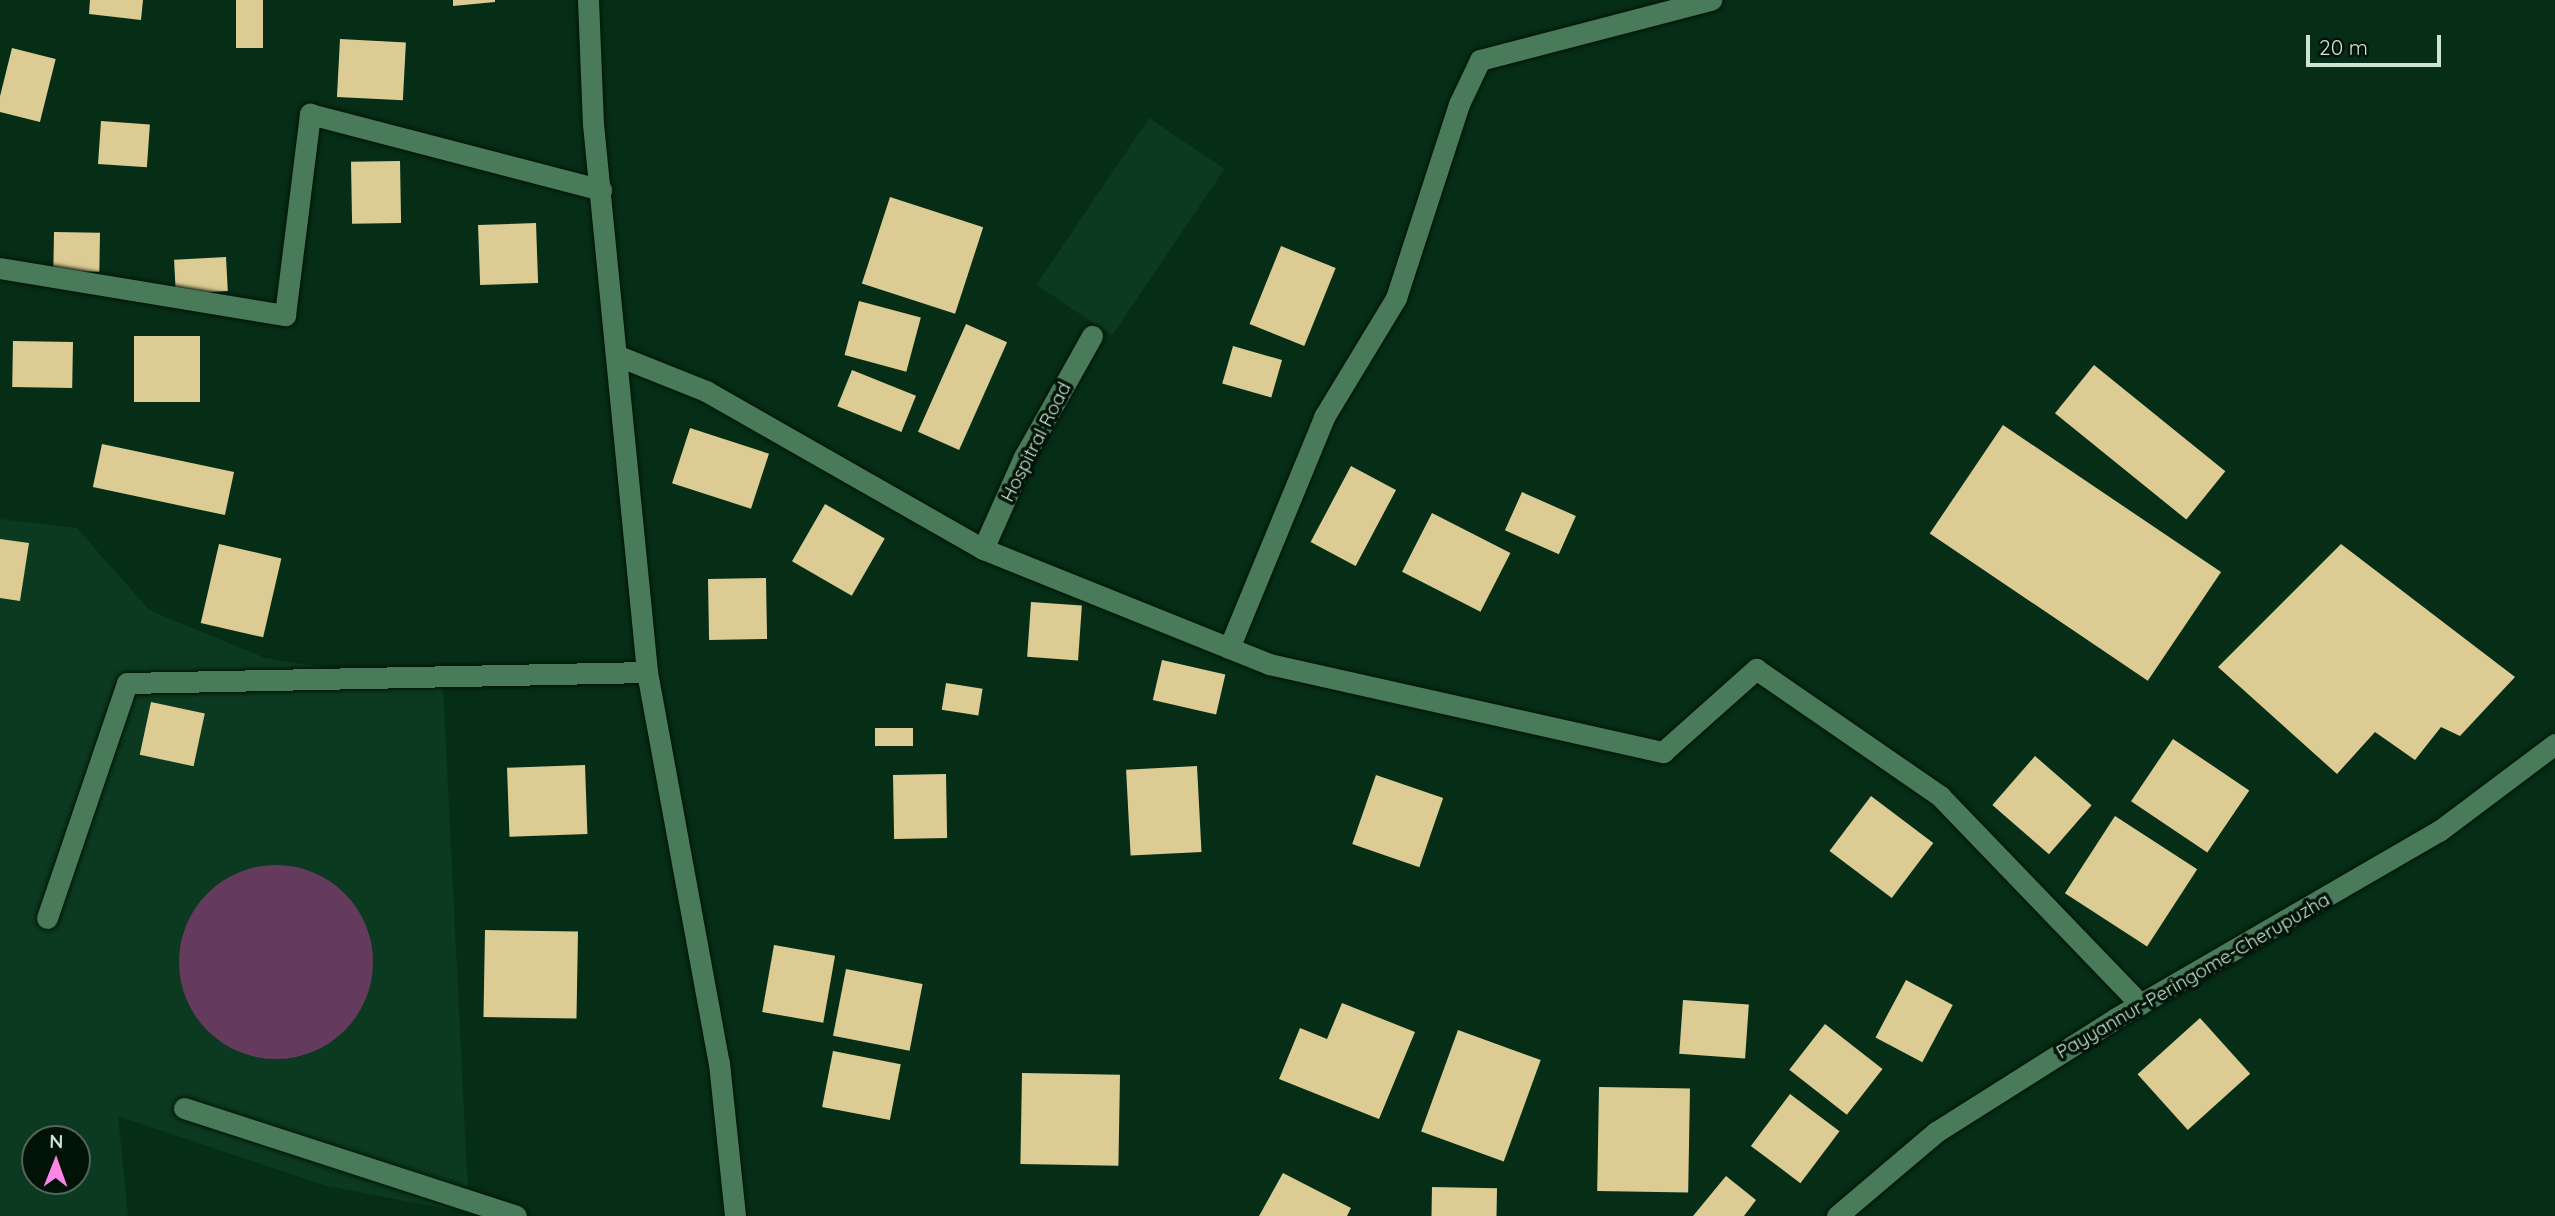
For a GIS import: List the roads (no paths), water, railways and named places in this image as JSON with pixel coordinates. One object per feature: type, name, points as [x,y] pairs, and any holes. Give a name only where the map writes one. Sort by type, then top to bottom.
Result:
[{"type":"street","points":[[588,0],[601,190],[647,672],[719,1063],[735,1216]]},
{"type":"street","points":[[1229,648],[1324,417],[1396,298],[1458,104],[1480,60],[1711,0]]},
{"type":"street","points":[[0,268],[285,315],[310,114],[601,190]]},
{"type":"street","name":"Hospitral Road","points":[[983,550],[1024,457],[1092,336]]},
{"type":"street","points":[[618,356],[706,391],[983,550],[1229,648],[1296,670],[1663,752],[1756,668],[1940,796],[2140,1004]]},
{"type":"street","points":[[47,918],[127,682],[647,672]]},
{"type":"street","name":"Payyannur-Peringome-Cherupuzha","points":[[1837,1216],[1936,1132],[2140,1004],[2439,831],[2555,744]]},
{"type":"street","points":[[184,1108],[516,1216]]}]
